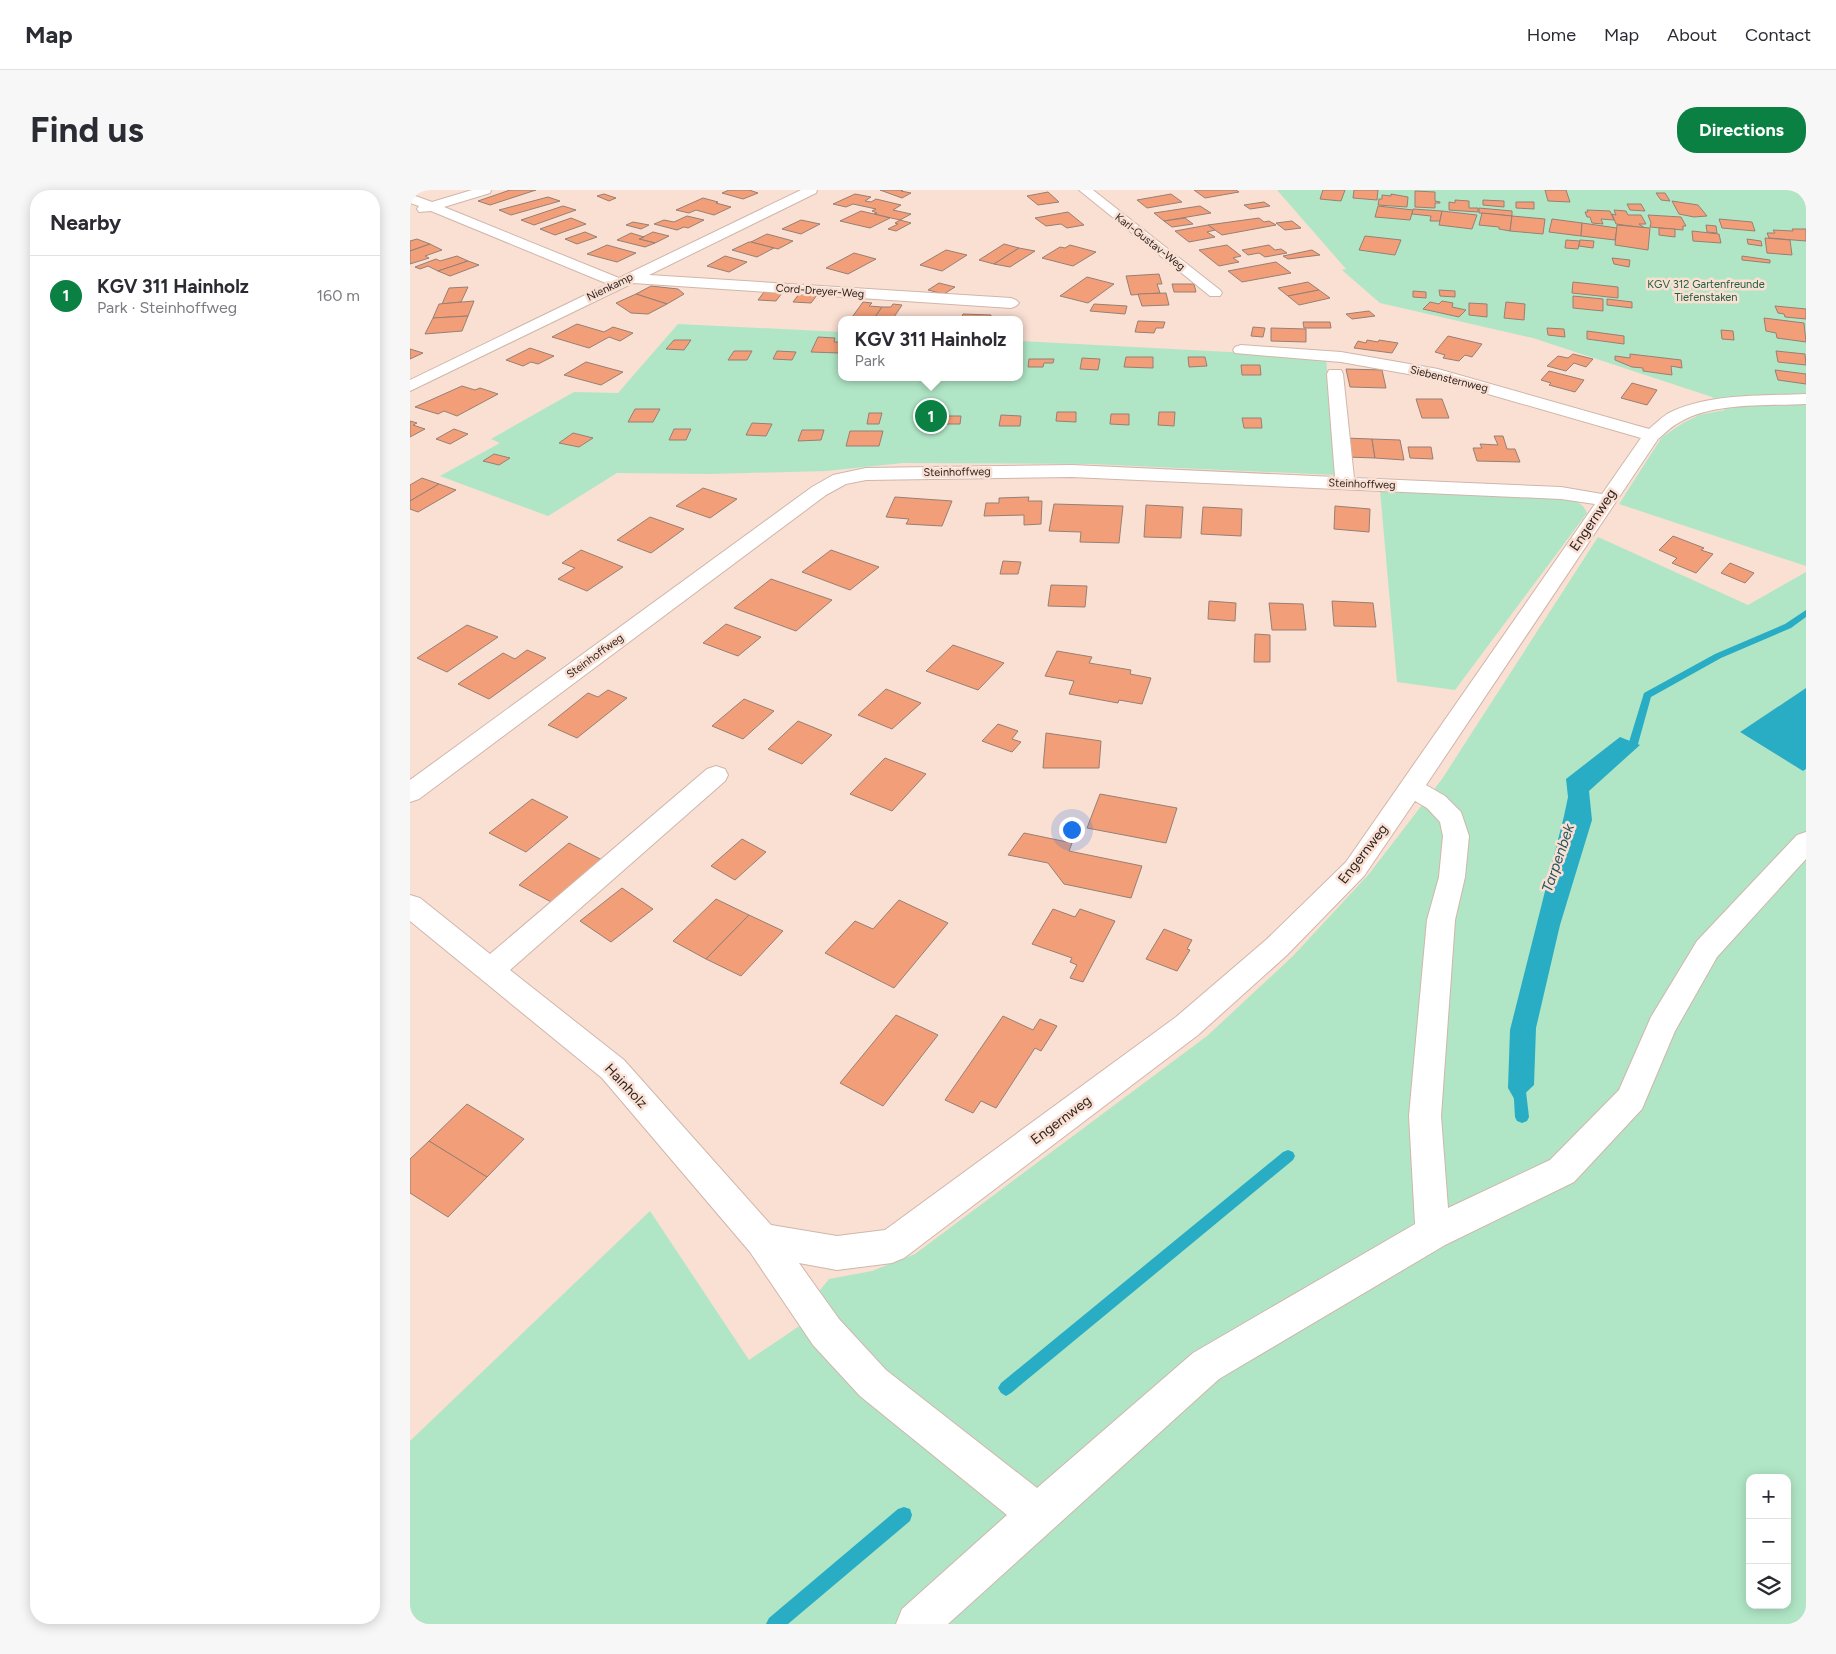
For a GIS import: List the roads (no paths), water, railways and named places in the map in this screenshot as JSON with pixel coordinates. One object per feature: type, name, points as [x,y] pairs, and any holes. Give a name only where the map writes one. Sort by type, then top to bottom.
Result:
[{"type":"street","points":[[410,214],[485,190]]},
{"type":"street","name":"Nienkamp","points":[[410,386],[812,190]]},
{"type":"street","name":"Karl-Gustav-Weg","points":[[1085,190],[1215,293]]},
{"type":"street","name":"Cord-Dreyer-Weg","points":[[410,198],[624,280],[1011,303]]},
{"type":"street","name":"Siebensternweg","points":[[1240,350],[1341,357],[1438,374],[1652,435]]},
{"type":"street","points":[[1335,374],[1345,483]]},
{"type":"street","name":"Engernweg","points":[[762,1240],[837,1253],[892,1246],[1187,1026],[1278,947],[1356,869],[1652,435],[1673,419],[1690,411],[1745,403],[1806,399]]},
{"type":"street","name":"Steinhoffweg","points":[[410,793],[818,492],[840,479],[866,474],[1072,471],[1561,493],[1606,501]]},
{"type":"street","points":[[490,970],[716,775]]},
{"type":"street","points":[[1412,788],[1436,802],[1452,819],[1456,836],[1452,877],[1441,920],[1425,1116],[1433,1234]]},
{"type":"street","points":[[917,1624],[1206,1366],[1433,1234],[1562,1171],[1631,1099],[1662,1026],[1707,949],[1806,842]]},
{"type":"street","name":"Hainholz","points":[[410,906],[613,1069],[762,1240],[826,1332],[872,1383],[1038,1514]]},
{"type":"water","points":[[1806,688],[1806,769],[1803,771],[1740,732]]},
{"type":"water","points":[[1620,737],[1640,745],[1589,791],[1592,820],[1560,925],[1536,1028],[1534,1085],[1516,1102],[1508,1088],[1510,1030],[1564,816],[1568,797],[1566,779]]},
{"type":"waterway","name":"Tarpenbek","points":[[1621,750],[1633,744],[1647,695],[1718,656],[1788,626],[1806,613]]},
{"type":"waterway","name":"Tarpenbek","points":[[1519,1083],[1522,1117]]},
{"type":"waterway","points":[[1006,1388],[1288,1156]]},
{"type":"waterway","points":[[775,1624],[904,1515]]},
{"type":"place","name":"KGV 311 Hainholz","points":[[931,416]]},
{"type":"park label","name":"KGV 312 Gartenfreunde Tiefenstaken","points":[[1706,290]]}]
